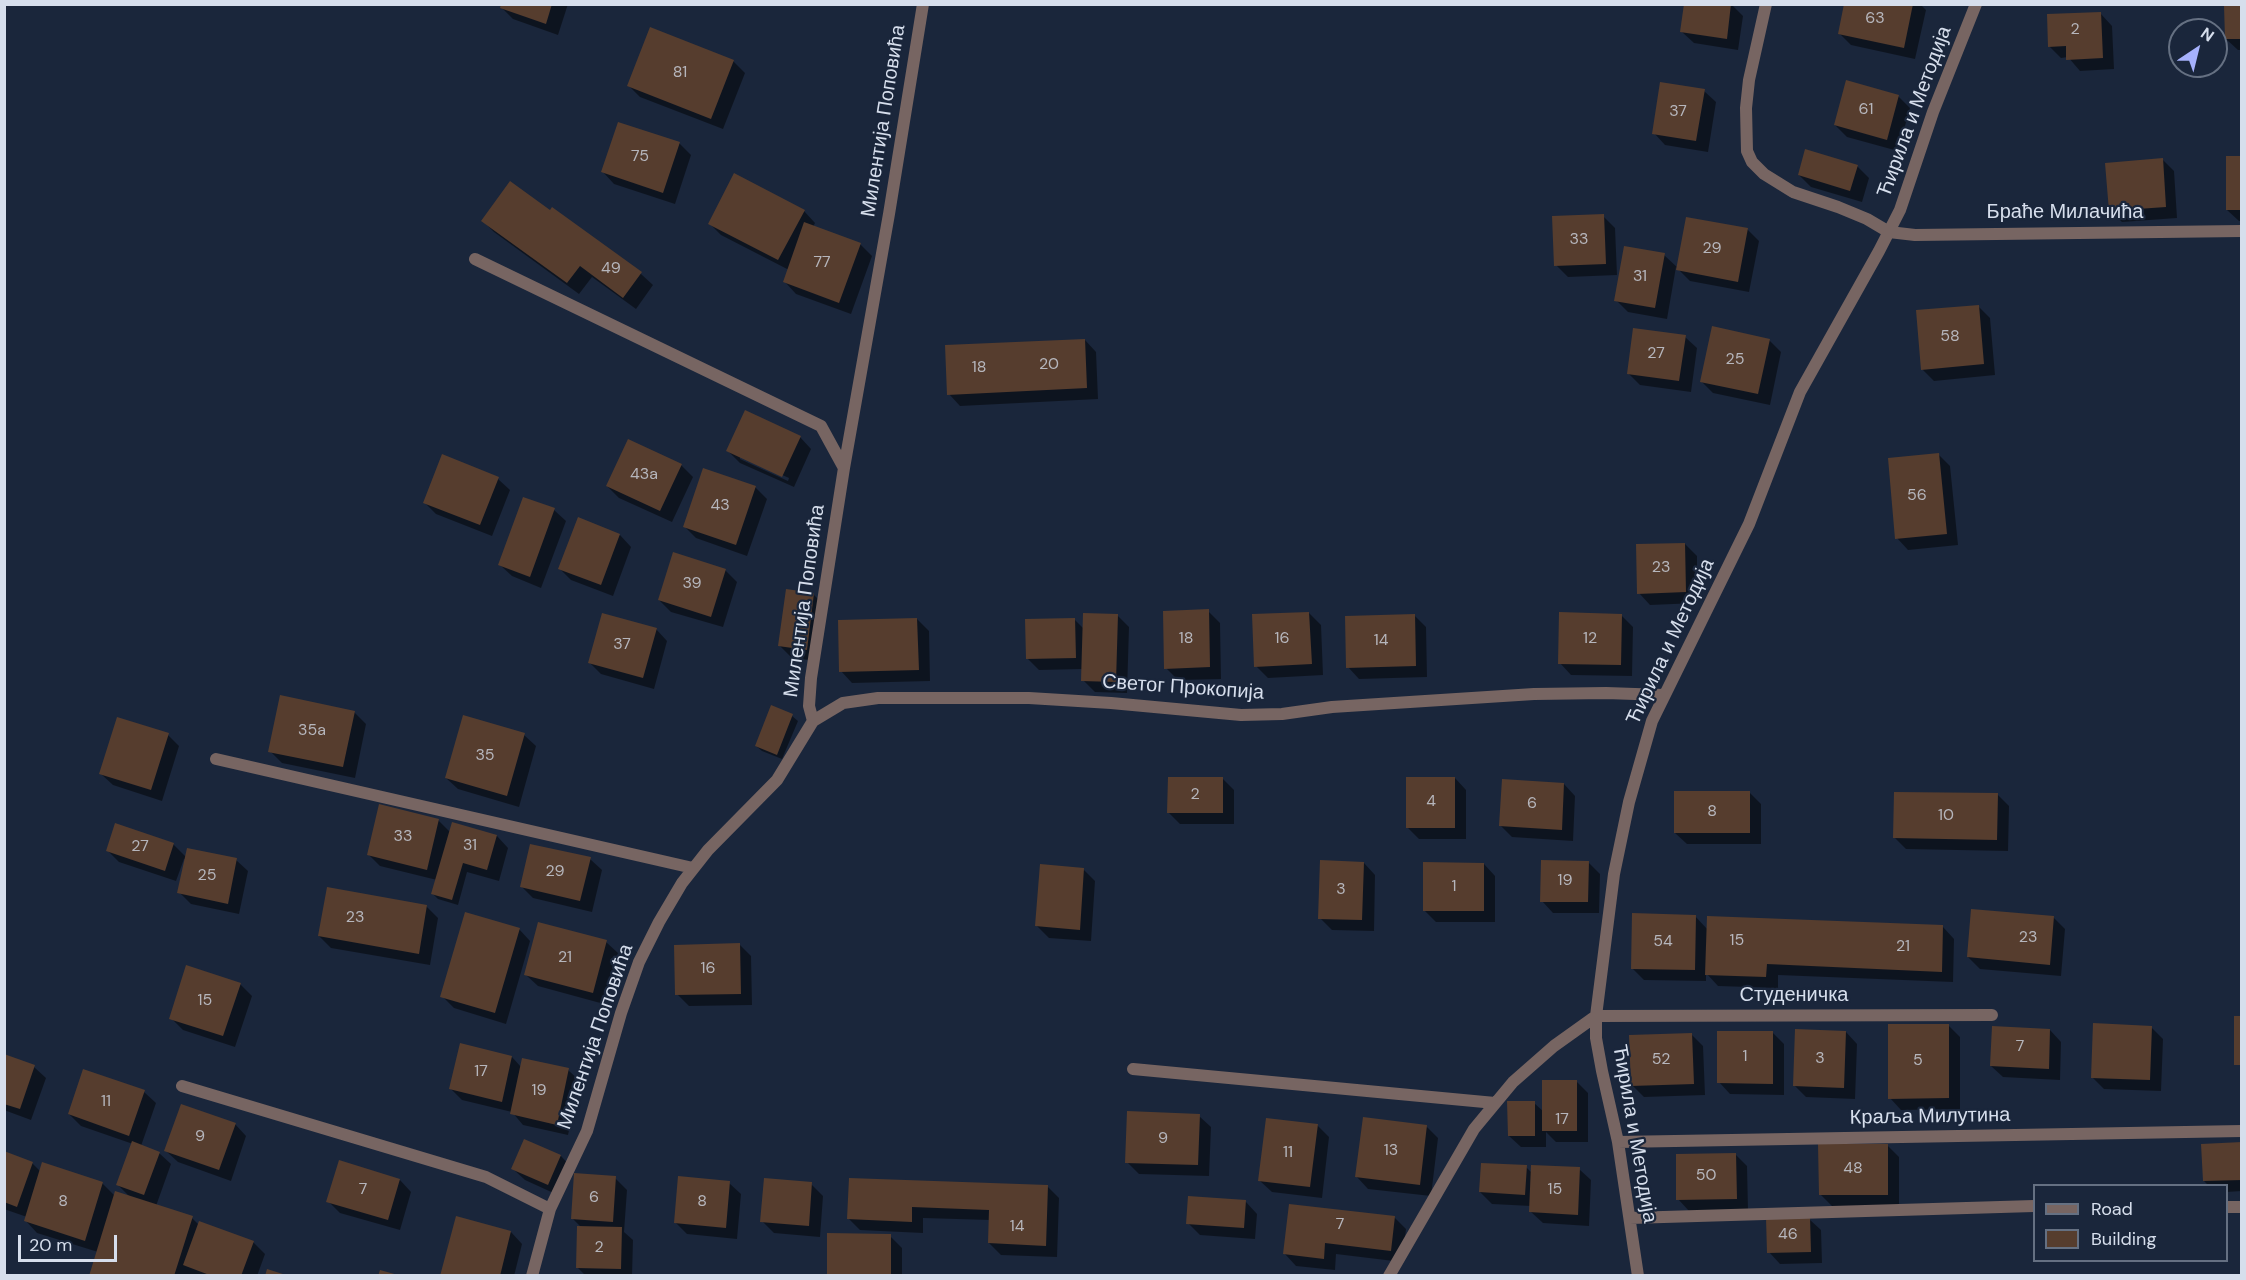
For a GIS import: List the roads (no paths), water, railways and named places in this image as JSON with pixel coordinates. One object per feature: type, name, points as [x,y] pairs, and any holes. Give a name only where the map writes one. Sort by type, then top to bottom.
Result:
[{"type":"street","name":"Милентија Поповића","points":[[532,1275],[549,1209],[587,1131],[621,1013],[639,962],[672,897],[693,868],[777,780],[813,721],[810,714],[809,693],[844,468],[923,4]]},
{"type":"street","name":"Ћирила и Методија","points":[[1766,4],[1749,80],[1746,108],[1747,151],[1752,162],[1782,187],[1867,219],[1889,232]]},
{"type":"street","name":"Ћирила и Методија","points":[[1638,1275],[1618,1142],[1596,1038],[1596,1016],[1616,864],[1629,802],[1645,742],[1664,694],[1749,524],[1800,392],[1900,210],[1933,112],[1976,4]]},
{"type":"street","name":"Браће Милачића","points":[[1889,232],[1915,235],[2241,231]]},
{"type":"street","points":[[475,259],[820,426],[844,468]]},
{"type":"street","name":"Светог Прокопија","points":[[813,721],[843,703],[878,698],[1029,698],[1241,715],[1282,714],[1332,707],[1534,694],[1664,694]]},
{"type":"street","points":[[216,759],[693,868]]},
{"type":"street","name":"Студеничка","points":[[1596,1016],[1992,1015]]},
{"type":"street","points":[[1389,1275],[1474,1129],[1513,1082],[1539,1058],[1596,1016]]},
{"type":"street","points":[[1133,1069],[1496,1103]]},
{"type":"street","points":[[182,1086],[486,1177],[549,1209]]},
{"type":"street","name":"Краља Милутина","points":[[1618,1142],[2241,1131]]},
{"type":"street","points":[[1630,1218],[2033,1206]]}]
